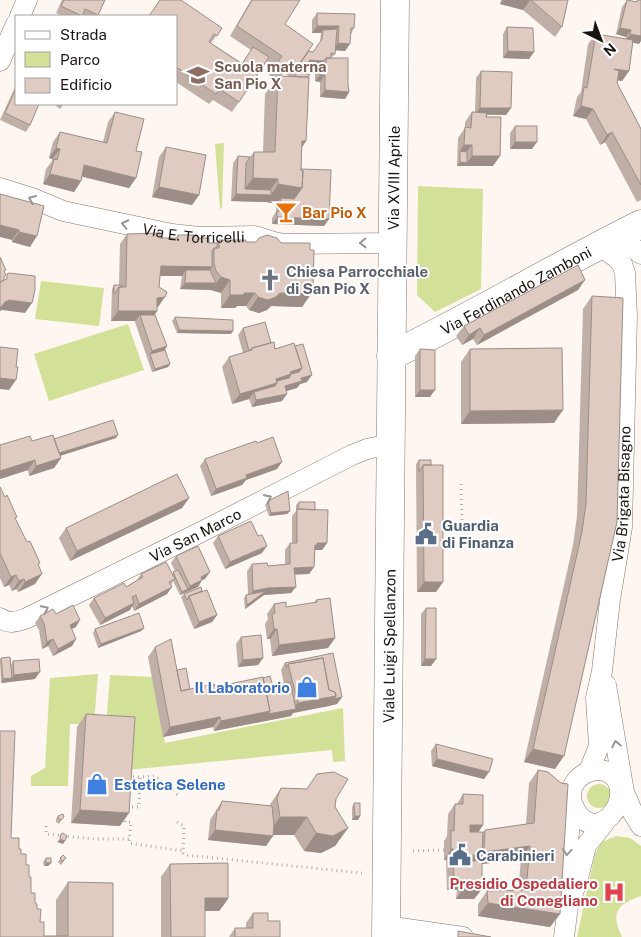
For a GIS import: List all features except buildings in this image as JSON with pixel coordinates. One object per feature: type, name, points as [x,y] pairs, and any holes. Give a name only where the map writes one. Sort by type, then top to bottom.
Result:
[{"type":"street","points":[[20,15],[27,0]]},
{"type":"street","name":"Via XVIII Aprile","points":[[391,356],[395,0]]},
{"type":"street","points":[[0,61],[15,26]]},
{"type":"street","name":"Via E. Torricelli","points":[[0,188],[32,198],[63,211],[172,234],[199,237],[255,236],[284,244],[392,243]]},
{"type":"street","points":[[619,235],[641,254]]},
{"type":"street","name":"Via Brigata Bisagno","points":[[589,771],[599,746],[596,698],[602,671],[610,600],[622,527],[627,316],[625,273],[622,264],[610,252],[619,235]]},
{"type":"street","name":"Via Ferdinando Zamboni","points":[[391,356],[619,235]]},
{"type":"street","name":"Via Brigata Bisagno","points":[[627,316],[641,284]]},
{"type":"street","name":"Viale Luigi Spellanzon","points":[[386,931],[391,356]]},
{"type":"street","name":"Via San Marco","points":[[0,618],[6,622],[25,619],[352,455],[367,449],[390,444]]},
{"type":"street","name":"Via Brigata Bisagno","points":[[602,671],[609,696],[624,792]]},
{"type":"street","points":[[568,906],[565,881],[572,788],[582,775],[589,771],[604,771],[611,774],[622,784],[633,813],[641,826]]},
{"type":"street","points":[[564,937],[568,906],[577,882],[586,846],[622,809],[624,792]]},
{"type":"street","points":[[572,804],[580,818],[596,824],[608,822],[641,826]]},
{"type":"street","points":[[386,931],[463,937]]},
{"type":"path","points":[[461,484],[462,522]]},
{"type":"path","points":[[122,776],[155,776],[180,796]]},
{"type":"path","points":[[140,777],[140,807],[123,807],[125,822],[131,822],[129,843],[183,851]]},
{"type":"path","points":[[177,822],[184,826],[183,851],[185,856],[362,872]]},
{"type":"path","points":[[46,826],[46,834],[94,839],[130,839]]},
{"type":"path","points":[[413,851],[444,850]]},
{"type":"green space","points":[[224,143],[222,208],[220,209],[215,144]]},
{"type":"green space","points":[[418,186],[483,189],[481,289],[435,312],[417,295]]},
{"type":"green space","points":[[41,281],[104,288],[99,326],[35,319]]},
{"type":"green space","points":[[128,324],[144,370],[49,401],[34,354]]},
{"type":"green space","points":[[98,674],[94,724],[70,724],[68,786],[31,786],[31,776],[45,768],[50,678]]},
{"type":"green space","points":[[110,675],[152,677],[165,743],[343,708],[345,761],[333,762],[332,750],[127,770],[106,725]]},
{"type":"green space","points":[[599,784],[607,788],[611,796],[607,804],[599,808],[591,804],[587,796],[591,788]]},
{"type":"green space","name":"Presidio Ospedaliero di Conegliano","points":[[616,836],[630,838],[641,846],[641,896],[626,902],[618,911],[616,916],[618,929],[622,937],[577,937],[595,854],[602,842]]},
{"type":"place","name":"Scuola materna San Pio X","points":[[198,75]]},
{"type":"place","name":"Bar Pio X","points":[[286,212]]},
{"type":"place","name":"Chiesa Parrocchiale di San Pio X","points":[[270,280]]},
{"type":"place","name":"Guardia di Finanza","points":[[426,534]]},
{"type":"place","name":"Il Laboratorio","points":[[307,687]]},
{"type":"place","name":"Estetica Selene","points":[[97,784]]},
{"type":"place","name":"Carabinieri","points":[[460,855]]},
{"type":"place","name":"Presidio Ospedaliero di Conegliano","points":[[614,892]]}]
